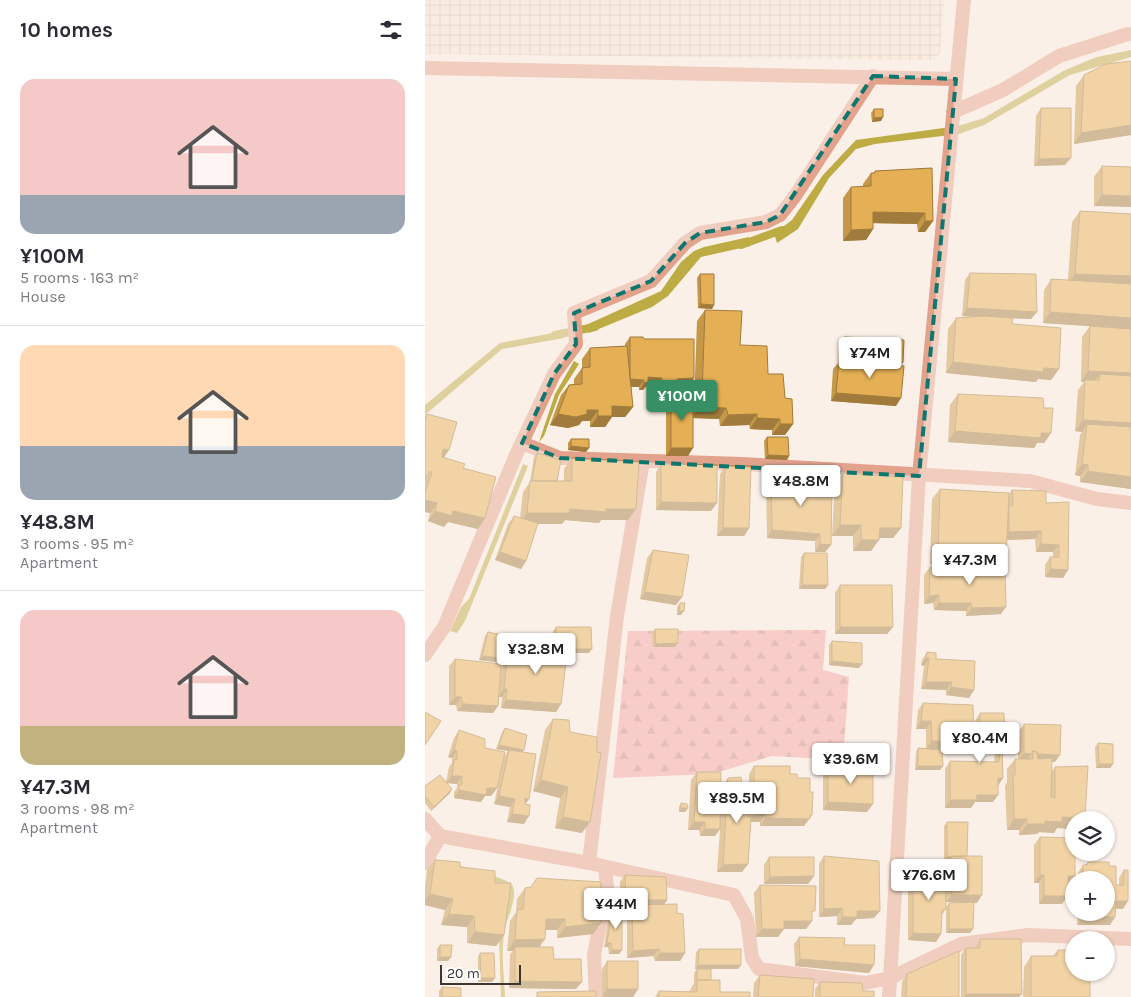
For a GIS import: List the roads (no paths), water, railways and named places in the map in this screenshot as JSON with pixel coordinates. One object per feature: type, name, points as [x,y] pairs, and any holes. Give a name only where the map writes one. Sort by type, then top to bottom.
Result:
[{"type":"street","points":[[889,997],[919,476],[964,0]]},
{"type":"street","points":[[953,112],[1003,90],[1059,56],[1128,34]]},
{"type":"street","points":[[425,68],[956,79]]},
{"type":"street","points":[[425,655],[444,627],[522,443],[555,374],[576,344],[574,313],[651,281],[685,243],[700,233],[766,222],[780,215],[795,196],[873,76]]},
{"type":"street","points":[[522,443],[561,458],[742,464],[919,476],[1030,481],[1097,499],[1131,503]]},
{"type":"street","points":[[589,863],[617,616],[643,461]]},
{"type":"street","points":[[425,820],[440,836],[589,863],[734,895],[747,919],[752,958],[759,969],[865,983],[890,978],[961,944],[1028,934],[1131,938]]},
{"type":"street","points":[[425,863],[440,836]]},
{"type":"street","points":[[596,997],[594,955],[607,887],[605,867]]},
{"type":"waterway","points":[[741,245],[782,230]]},
{"type":"waterway","points":[[555,335],[595,327]]}]
